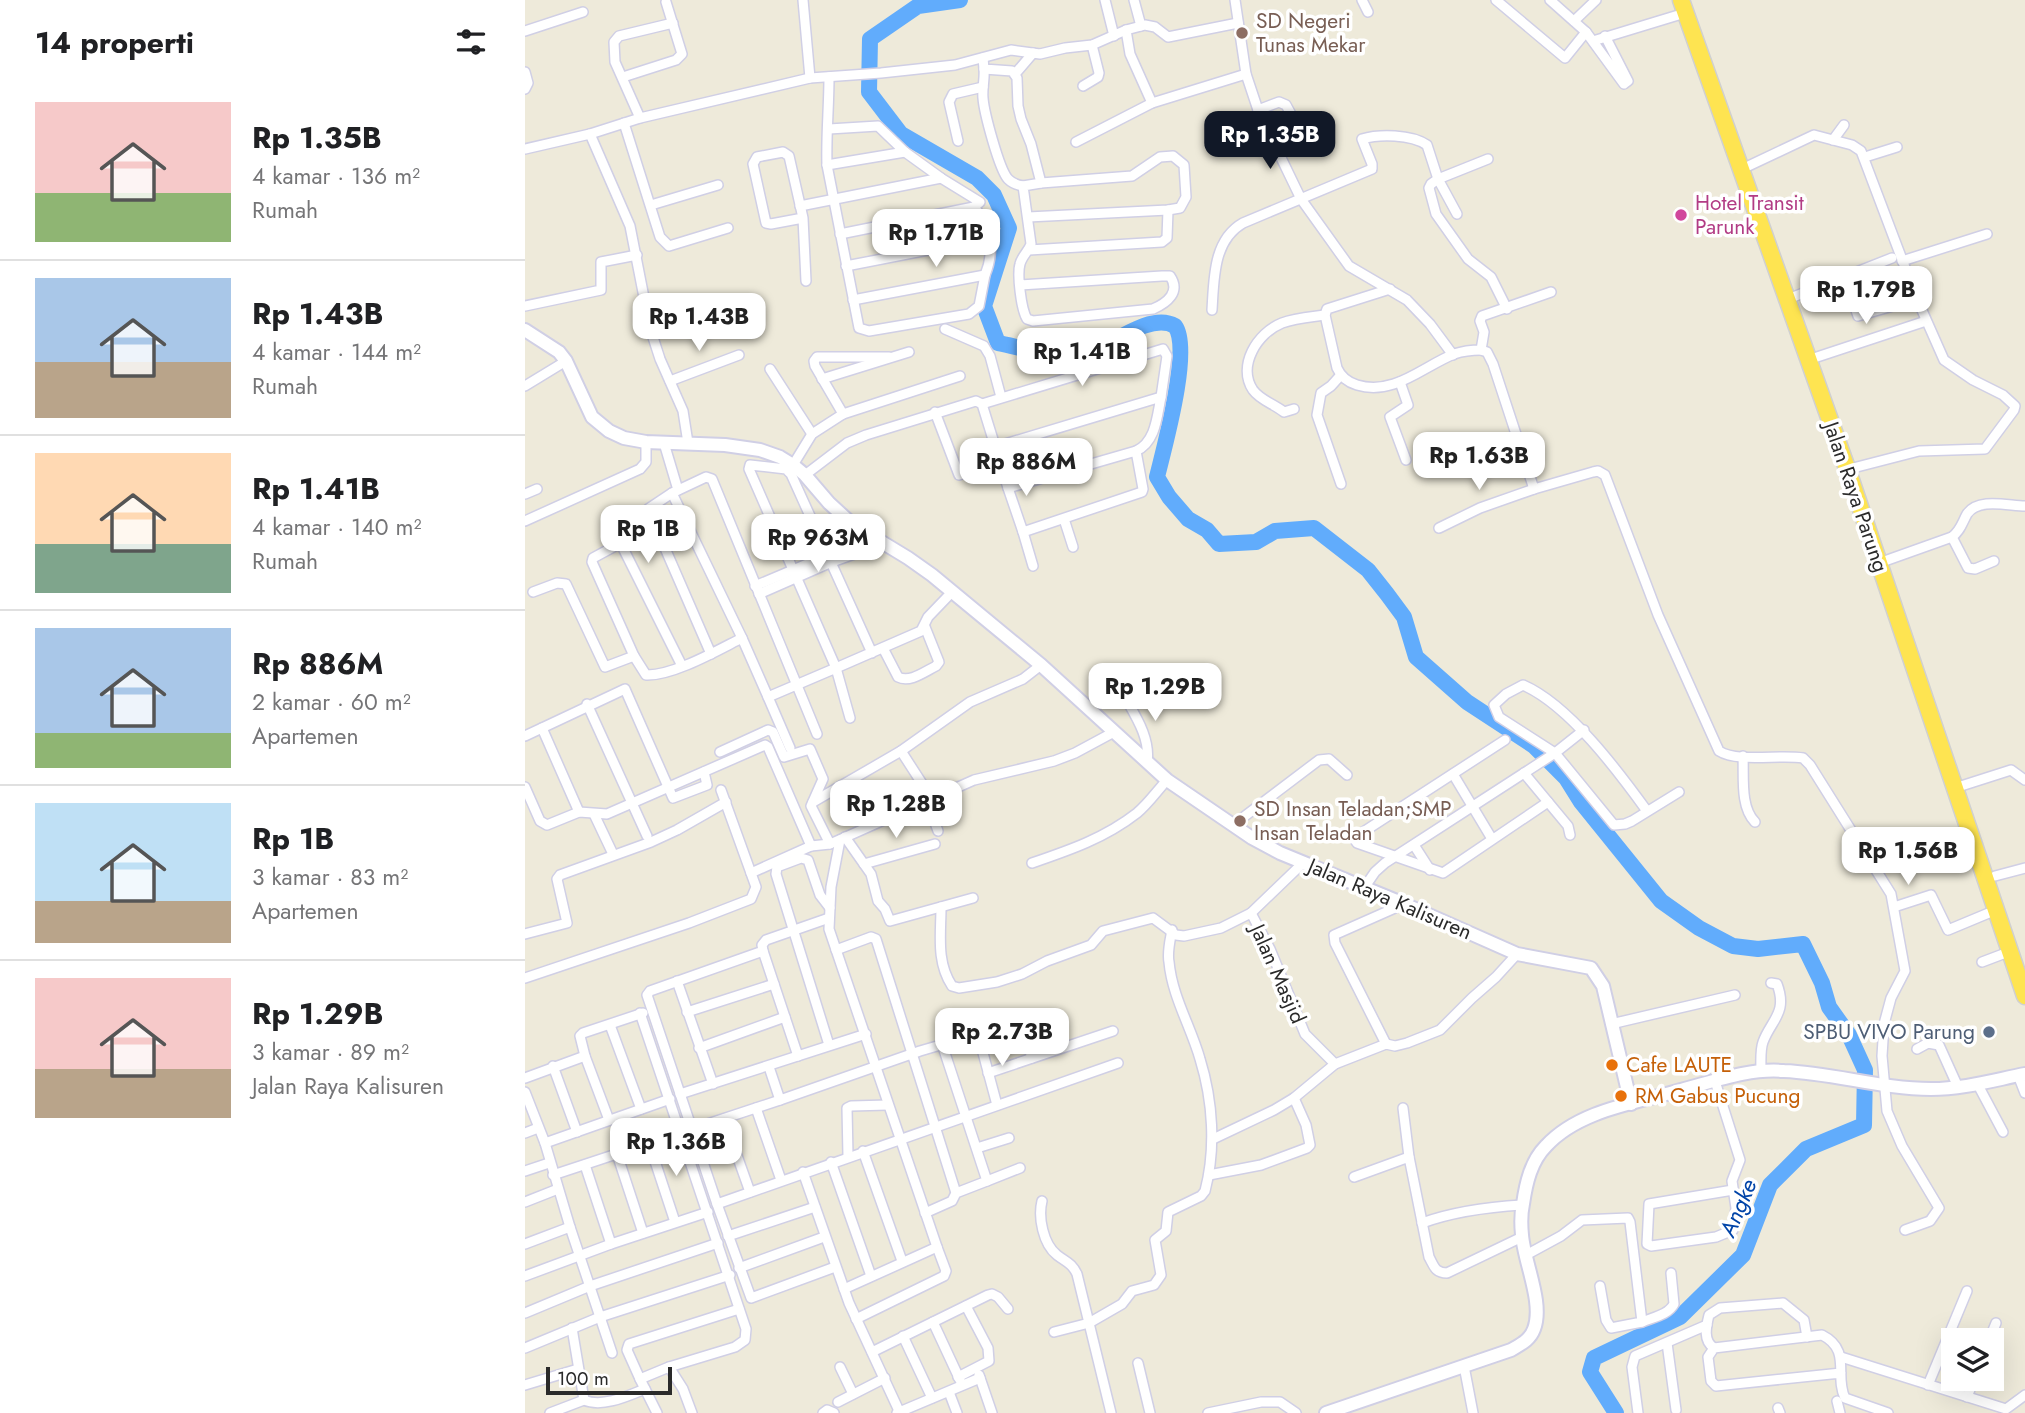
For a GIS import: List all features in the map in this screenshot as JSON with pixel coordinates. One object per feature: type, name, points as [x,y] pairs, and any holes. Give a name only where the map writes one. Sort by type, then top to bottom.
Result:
[{"type":"highway","name":"Jalan Raya Parung","points":[[1684,4],[1745,168],[2025,966]]},
{"type":"highway","name":"Jalan Raya Parung","points":[[1790,298],[1853,468],[2025,996]]},
{"type":"main road","name":"Jalan Raya Kalisuren","points":[[525,330],[559,352],[593,417],[616,435],[646,442],[760,450],[793,465],[806,475],[829,503],[876,540],[908,558],[1041,665],[1167,780],[1252,838],[1517,954],[1591,968],[1602,986],[1631,1104]]},
{"type":"main road","points":[[1326,1413],[1511,1350],[1527,1341],[1534,1329],[1537,1314],[1522,1237],[1523,1205],[1533,1162],[1559,1134],[1585,1119],[1715,1081],[1761,1071],[1784,1070],[1882,1086],[1932,1089],[1977,1084],[2022,1074]]},
{"type":"street","points":[[803,0],[810,78]]},
{"type":"street","points":[[1105,0],[1114,36]]},
{"type":"street","points":[[1134,0],[1141,26]]},
{"type":"street","points":[[1235,0],[1246,74],[1258,110],[1301,199],[1349,266],[1407,300],[1430,324],[1453,355]]},
{"type":"street","points":[[1362,0],[1368,12]]},
{"type":"street","points":[[1496,0],[1565,58],[1585,32]]},
{"type":"street","points":[[1550,0],[1593,41],[1624,84],[1628,81],[1605,36]]},
{"type":"street","points":[[1574,21],[1596,0]]},
{"type":"street","points":[[623,77],[680,57],[683,51],[666,2]]},
{"type":"street","points":[[1593,41],[1684,4]]},
{"type":"street","points":[[525,31],[583,12]]},
{"type":"street","points":[[641,118],[613,54],[614,42],[617,38],[673,23]]},
{"type":"street","points":[[525,149],[810,78],[963,63],[1011,50],[1033,53],[1092,46],[1141,26],[1150,25],[1168,37],[1238,23]]},
{"type":"street","points":[[1126,30],[1130,54],[1152,103]]},
{"type":"street","points":[[1083,86],[1098,77],[1099,73],[1092,46]]},
{"type":"street","points":[[1033,53],[1015,74],[1018,106],[1041,183]]},
{"type":"street","points":[[983,58],[985,111],[1002,167],[1007,178],[1016,185],[1132,176],[1160,158],[1173,156],[1184,165],[1187,197],[1180,208],[1028,217]]},
{"type":"street","points":[[984,69],[1008,70],[1015,74]]},
{"type":"street","points":[[525,72],[528,84],[525,89]]},
{"type":"street","points":[[1076,142],[1152,103],[1246,74]]},
{"type":"street","points":[[829,77],[827,165],[859,328],[864,331],[969,314],[979,306],[990,257],[990,238],[983,218],[974,207]]},
{"type":"street","points":[[958,141],[950,96],[983,87]]},
{"type":"street","points":[[1258,110],[1279,102],[1286,105],[1292,116]]},
{"type":"street","points":[[624,123],[660,237],[669,246],[728,228]]},
{"type":"street","points":[[829,129],[878,125],[905,152],[941,178],[979,200],[979,204],[974,207],[840,234]]},
{"type":"street","points":[[1833,139],[1844,125]]},
{"type":"street","points":[[590,134],[630,226],[645,309],[660,359],[683,411],[688,443]]},
{"type":"street","points":[[1745,168],[1814,135],[1851,145],[1861,151],[1917,299],[1944,360],[2011,401],[2014,410],[1983,450],[1919,451],[1853,468]]},
{"type":"street","points":[[1212,310],[1218,257],[1225,236],[1243,223],[1372,169],[1361,141],[1363,138],[1400,137],[1425,143],[1438,179],[1457,214]]},
{"type":"street","points":[[1865,156],[1897,147]]},
{"type":"street","points":[[827,165],[905,152]]},
{"type":"street","points":[[803,218],[766,223],[754,160],[786,153],[803,218],[806,281]]},
{"type":"street","points":[[1488,159],[1438,179],[1429,188],[1430,199],[1439,220],[1468,259],[1491,277],[1507,309]]},
{"type":"street","points":[[800,206],[941,178]]},
{"type":"street","points":[[651,205],[718,185]]},
{"type":"street","points":[[1020,285],[1167,276],[1174,282],[1170,300],[1153,309],[1033,321],[1027,319],[1024,315],[1020,285],[1020,264],[1031,244],[1023,186]]},
{"type":"street","points":[[1029,250],[1162,242],[1167,239],[1168,210]]},
{"type":"street","points":[[1902,261],[1987,234]]},
{"type":"street","points":[[846,267],[990,238]]},
{"type":"street","points":[[525,306],[601,290],[601,262],[637,255]]},
{"type":"street","points":[[1790,298],[1892,258]]},
{"type":"street","points":[[853,300],[985,275]]},
{"type":"street","points":[[1844,276],[1858,316],[1917,299]]},
{"type":"street","points":[[1294,409],[1284,412],[1258,396],[1248,378],[1247,363],[1257,343],[1273,327],[1282,323],[1325,315],[1331,306],[1390,289]]},
{"type":"street","points":[[1481,350],[1484,332],[1480,318],[1551,292]]},
{"type":"street","points":[[1325,315],[1340,376],[1349,382],[1367,387],[1383,388],[1400,382],[1453,355],[1481,350],[1487,352],[1534,489]]},
{"type":"street","points":[[1814,358],[1926,321]]},
{"type":"street","points":[[944,330],[984,346],[990,356],[1001,397]]},
{"type":"street","points":[[982,404],[1163,349],[1167,356],[1161,397],[1148,444],[1136,451],[1008,488]]},
{"type":"street","points":[[822,379],[909,352]]},
{"type":"street","points":[[670,381],[739,355]]},
{"type":"street","points":[[843,414],[814,361],[822,355],[850,359],[889,358]]},
{"type":"street","points":[[525,386],[566,361]]},
{"type":"street","points":[[771,369],[812,434]]},
{"type":"street","points":[[793,465],[812,434],[843,414],[960,376]]},
{"type":"street","points":[[1340,376],[1321,393],[1316,412],[1341,484]]},
{"type":"street","points":[[1400,382],[1408,405],[1390,417],[1406,460]]},
{"type":"street","points":[[995,447],[1161,397]]},
{"type":"street","points":[[806,475],[847,443],[896,424],[976,401],[982,404],[1034,566]]},
{"type":"street","points":[[935,412],[958,475],[1000,463]]},
{"type":"street","points":[[525,521],[640,468],[646,462],[646,442]]},
{"type":"street","points":[[664,443],[675,491],[790,748]]},
{"type":"street","points":[[1023,532],[1142,492],[1136,451]]},
{"type":"street","points":[[850,718],[836,668],[748,466],[759,464],[786,469],[792,474],[872,653]]},
{"type":"street","points":[[1439,528],[1480,508],[1534,489],[1598,471],[1605,475],[1658,615],[1713,742],[1724,754],[1803,758],[1810,765],[1891,894],[1894,908],[1905,971],[1891,998],[1884,1024],[1882,1086],[1887,1111],[1895,1131],[1939,1208],[1930,1221],[1905,1230]]},
{"type":"street","points":[[711,654],[648,511],[649,507],[675,491],[706,477],[712,479],[817,734]]},
{"type":"street","points":[[525,494],[537,489]]},
{"type":"street","points":[[1882,562],[1952,537],[1960,530],[1968,512],[1979,506],[2025,506]]},
{"type":"street","points":[[1064,519],[1073,547]]},
{"type":"street","points":[[1952,537],[1968,568],[1975,569],[1994,561]]},
{"type":"street","points":[[757,590],[830,557],[876,540]]},
{"type":"street","points":[[682,666],[622,546],[617,545],[593,558],[592,562],[634,656],[646,675],[682,666],[742,638]]},
{"type":"street","points":[[533,592],[557,583],[565,584],[605,667],[634,656]]},
{"type":"street","points":[[768,697],[921,631],[928,617],[952,592]]},
{"type":"street","points":[[883,648],[898,677],[902,679],[909,679],[936,666],[939,662],[925,627]]},
{"type":"street","points":[[813,802],[901,751],[970,702],[1023,679],[1041,665]]},
{"type":"street","points":[[1647,811],[1584,730],[1527,686],[1519,687],[1497,700],[1494,705],[1499,717],[1553,755],[1614,825],[1625,824],[1647,811],[1679,792]]},
{"type":"street","points":[[525,736],[623,688],[627,691],[669,788]]},
{"type":"street","points":[[1122,692],[1145,736],[1149,750],[1147,763]]},
{"type":"street","points":[[587,704],[647,836]]},
{"type":"street","points":[[542,728],[579,812]]},
{"type":"street","points":[[720,752],[768,730],[773,732],[784,757],[810,749],[823,779],[813,802],[813,810],[830,844]]},
{"type":"street","points":[[1364,888],[1375,872],[1394,857],[1553,755],[1584,730]]},
{"type":"street","points":[[751,873],[811,846],[830,844],[993,774],[1054,761],[1075,753],[1114,732]]},
{"type":"street","points":[[1505,740],[1357,836],[1355,840],[1439,874],[1446,872],[1548,802]]},
{"type":"street","points":[[525,787],[542,824],[547,825],[579,812],[607,814],[761,746],[768,747],[811,846]]},
{"type":"street","points":[[901,751],[930,800],[938,831]]},
{"type":"street","points":[[1743,756],[1745,803],[1755,822]]},
{"type":"street","points":[[1233,825],[1319,760],[1329,759],[1347,775]]},
{"type":"street","points":[[1961,786],[2011,770],[2025,780]]},
{"type":"street","points":[[1524,773],[1568,826],[1570,835]]},
{"type":"street","points":[[1453,774],[1492,839]]},
{"type":"street","points":[[1032,863],[1090,843],[1114,829],[1139,812],[1167,780]]},
{"type":"street","points":[[525,978],[746,902],[755,893],[756,887],[721,790]]},
{"type":"street","points":[[525,934],[567,922],[557,879],[559,875],[660,838],[726,802]]},
{"type":"street","points":[[594,814],[612,852]]},
{"type":"street","points":[[842,838],[864,864],[872,878],[878,901],[890,921],[973,898]]},
{"type":"street","points":[[842,838],[829,929],[946,1271],[940,1279],[856,1319]]},
{"type":"street","points":[[864,864],[936,844]]},
{"type":"street","points":[[1414,845],[1430,870]]},
{"type":"street","points":[[829,1045],[776,874],[777,867],[801,858],[808,860],[820,895],[830,908]]},
{"type":"street","points":[[941,907],[940,960],[949,982],[955,988],[997,982],[1021,974],[1091,944],[1103,931],[1125,924],[1153,918],[1176,935],[1184,936],[1220,928],[1251,913],[1304,862]]},
{"type":"street","points":[[1995,876],[2025,868]]},
{"type":"street","points":[[1894,908],[1931,895],[1948,930],[1996,910]]},
{"type":"street","points":[[1386,1044],[1335,943],[1334,935],[1404,904]]},
{"type":"street","name":"Jalan Masjid","points":[[1251,913],[1270,949],[1305,1034],[1335,1064]]},
{"type":"street","points":[[797,1056],[762,945],[766,940],[829,918]]},
{"type":"street","points":[[1054,1332],[1089,1323],[1122,1304],[1132,1290],[1148,1288],[1159,1280],[1161,1268],[1155,1242],[1156,1238],[1166,1231],[1168,1212],[1201,1196],[1205,1191],[1213,1139],[1201,1060],[1172,982],[1168,961],[1172,930]]},
{"type":"street","points":[[837,950],[871,937],[876,939],[956,1193],[952,1202],[925,1213]]},
{"type":"street","points":[[640,1379],[669,1367],[735,1347],[745,1340],[746,1329],[739,1268],[686,1129],[670,1099],[645,1012],[647,995],[650,991],[763,951]]},
{"type":"street","points":[[1983,962],[2011,951]]},
{"type":"street","points":[[1213,1139],[1274,1111],[1335,1064],[1386,1044],[1395,1046],[1408,1043],[1440,1030],[1517,954]]},
{"type":"street","points":[[677,981],[713,1084]]},
{"type":"street","points":[[1761,1071],[1763,1043],[1779,1016],[1780,992],[1777,984],[1771,983]]},
{"type":"street","points":[[687,1012],[774,984]]},
{"type":"street","points":[[1611,1024],[1735,995]]},
{"type":"street","points":[[608,1120],[580,1036],[645,1012]]},
{"type":"street","points":[[645,1012],[680,1094],[686,1129],[708,1212],[730,1275],[744,1302]]},
{"type":"street","points":[[699,1048],[785,1017]]},
{"type":"street","points":[[610,1025],[641,1109]]},
{"type":"street","points":[[553,1175],[961,1039],[979,1038],[1020,1028],[1024,1031],[1031,1058]]},
{"type":"street","points":[[988,1073],[1113,1031]]},
{"type":"street","points":[[680,1094],[866,1034]]},
{"type":"street","points":[[979,1038],[997,1105]]},
{"type":"street","points":[[1917,1049],[1929,1043],[1939,1045],[1958,1087]]},
{"type":"street","points":[[942,1044],[987,1181]]},
{"type":"street","points":[[525,1077],[585,1056]]},
{"type":"street","points":[[716,1203],[1118,1063]]},
{"type":"street","points":[[553,1066],[577,1132]]},
{"type":"street","points":[[769,1067],[780,1100]]},
{"type":"street","points":[[2022,1074],[2025,1093]]},
{"type":"street","points":[[1715,1081],[1740,1160],[1733,1174],[1736,1208],[1733,1230],[1716,1237],[1651,1246],[1647,1244],[1649,1204],[1733,1191]]},
{"type":"street","points":[[1977,1084],[2003,1132]]},
{"type":"street","points":[[525,1092],[545,1143],[549,1163],[612,1353]]},
{"type":"street","points":[[1209,1175],[1261,1165],[1307,1148],[1310,1145],[1306,1125],[1294,1098]]},
{"type":"street","points":[[545,1143],[670,1099]]},
{"type":"street","points":[[848,1156],[847,1108],[888,1105]]},
{"type":"street","points":[[756,1108],[781,1180]]},
{"type":"street","points":[[1403,1108],[1422,1223],[1429,1257],[1436,1271],[1447,1273],[1522,1237]]},
{"type":"street","points":[[724,1119],[750,1192]]},
{"type":"street","points":[[525,1133],[538,1128]]},
{"type":"street","points":[[977,1148],[1009,1138]]},
{"type":"street","points":[[649,1143],[675,1222]]},
{"type":"street","points":[[863,1150],[902,1261]]},
{"type":"street","points":[[617,1154],[643,1233]]},
{"type":"street","points":[[1354,1177],[1409,1157]]},
{"type":"street","points":[[831,1162],[871,1276]]},
{"type":"street","points":[[525,1171],[549,1163]]},
{"type":"street","points":[[585,1165],[611,1244]]},
{"type":"street","points":[[956,1193],[1020,1168]]},
{"type":"street","points":[[803,1172],[835,1267],[899,1412],[920,1409],[932,1398],[949,1392],[960,1381],[978,1374],[989,1361],[988,1348],[966,1306]]},
{"type":"street","points":[[525,1202],[558,1189]]},
{"type":"street","points":[[1042,1201],[1039,1213],[1048,1244],[1053,1252],[1069,1262],[1076,1271],[1111,1413]]},
{"type":"street","points":[[1422,1223],[1442,1215],[1523,1205]]},
{"type":"street","points":[[728,1236],[815,1207]]},
{"type":"street","points":[[525,1276],[708,1212]]},
{"type":"street","points":[[1526,1255],[1561,1236],[1582,1220],[1627,1218],[1630,1222],[1642,1322]]},
{"type":"street","points":[[525,1244],[570,1227]]},
{"type":"street","points":[[739,1268],[824,1237]]},
{"type":"street","points":[[525,1313],[590,1286],[718,1243]]},
{"type":"street","points":[[844,1289],[902,1261],[939,1250]]},
{"type":"street","points":[[657,1412],[627,1350],[629,1344],[835,1267]]},
{"type":"street","points":[[1600,1286],[1606,1320],[1611,1328],[1642,1322],[1672,1308],[1674,1304],[1671,1273]]},
{"type":"street","points":[[525,1348],[600,1317],[730,1275]]},
{"type":"street","points":[[1928,1385],[1967,1291]]},
{"type":"street","points":[[872,1352],[992,1294],[1008,1309]]},
{"type":"street","points":[[1714,1348],[1708,1342],[1709,1315],[1717,1310],[1781,1302],[1802,1318],[1807,1337]]},
{"type":"street","points":[[933,1322],[960,1381]]},
{"type":"street","points":[[1994,1328],[1996,1323]]},
{"type":"street","points":[[1638,1413],[1633,1359],[1638,1354],[1707,1325]]},
{"type":"street","points":[[572,1328],[584,1400]]},
{"type":"street","points":[[1841,1373],[1716,1386],[1711,1381],[1708,1357],[1714,1348],[1822,1335],[1828,1338],[1841,1357],[1841,1373],[1841,1389],[1845,1398],[1867,1409],[1888,1413]]},
{"type":"street","points":[[903,1336],[932,1398]]},
{"type":"street","points":[[1667,1343],[1676,1410]]},
{"type":"street","points":[[1841,1357],[2006,1409],[2025,1395]]},
{"type":"street","points":[[1138,1363],[1150,1413]]},
{"type":"street","points":[[1464,1366],[1473,1413]]},
{"type":"street","points":[[669,1367],[683,1389],[691,1411]]},
{"type":"street","points":[[840,1367],[853,1394]]},
{"type":"street","points":[[525,1385],[578,1369]]},
{"type":"street","points":[[978,1374],[992,1413]]},
{"type":"street","points":[[838,1402],[885,1378]]},
{"type":"street","points":[[550,1413],[584,1400],[593,1403],[623,1399],[645,1389]]},
{"type":"street","points":[[1967,1397],[1969,1391]]},
{"type":"street","points":[[949,1392],[957,1413]]},
{"type":"street","points":[[1837,1401],[1840,1413]]},
{"type":"street","points":[[1207,1413],[1261,1402],[1280,1402],[1296,1413]]},
{"type":"street","points":[[823,1413],[827,1410],[834,1413]]},
{"type":"waterway","name":"Angke","points":[[960,0],[918,6],[870,39],[869,92],[901,134],[977,178],[994,195],[1009,228],[984,306],[998,343],[1073,360],[1138,328],[1164,323],[1175,326],[1179,338],[1179,376],[1157,477],[1169,497],[1188,519],[1207,530],[1219,544],[1256,542],[1275,531],[1314,528],[1368,570],[1404,617],[1416,657],[1467,702],[1534,746],[1566,778],[1581,802],[1661,901],[1699,928],[1733,946],[1758,949],[1803,944],[1822,983],[1829,1007],[1849,1035],[1865,1070],[1864,1125],[1806,1149],[1770,1185],[1743,1255],[1680,1317],[1594,1358],[1590,1372],[1616,1413]]},
{"type":"place","name":"SD Negeri Tunas Mekar","points":[[1242,33]]},
{"type":"place","name":"Hotel Transit Parunk","points":[[1681,215]]},
{"type":"place","name":"SD Insan Teladan;SMP Insan Teladan","points":[[1240,821]]},
{"type":"place","name":"SPBU VIVO Parung","points":[[1989,1032]]},
{"type":"place","name":"Cafe LAUTE","points":[[1612,1065]]},
{"type":"place","name":"RM Gabus Pucung","points":[[1621,1096]]}]
